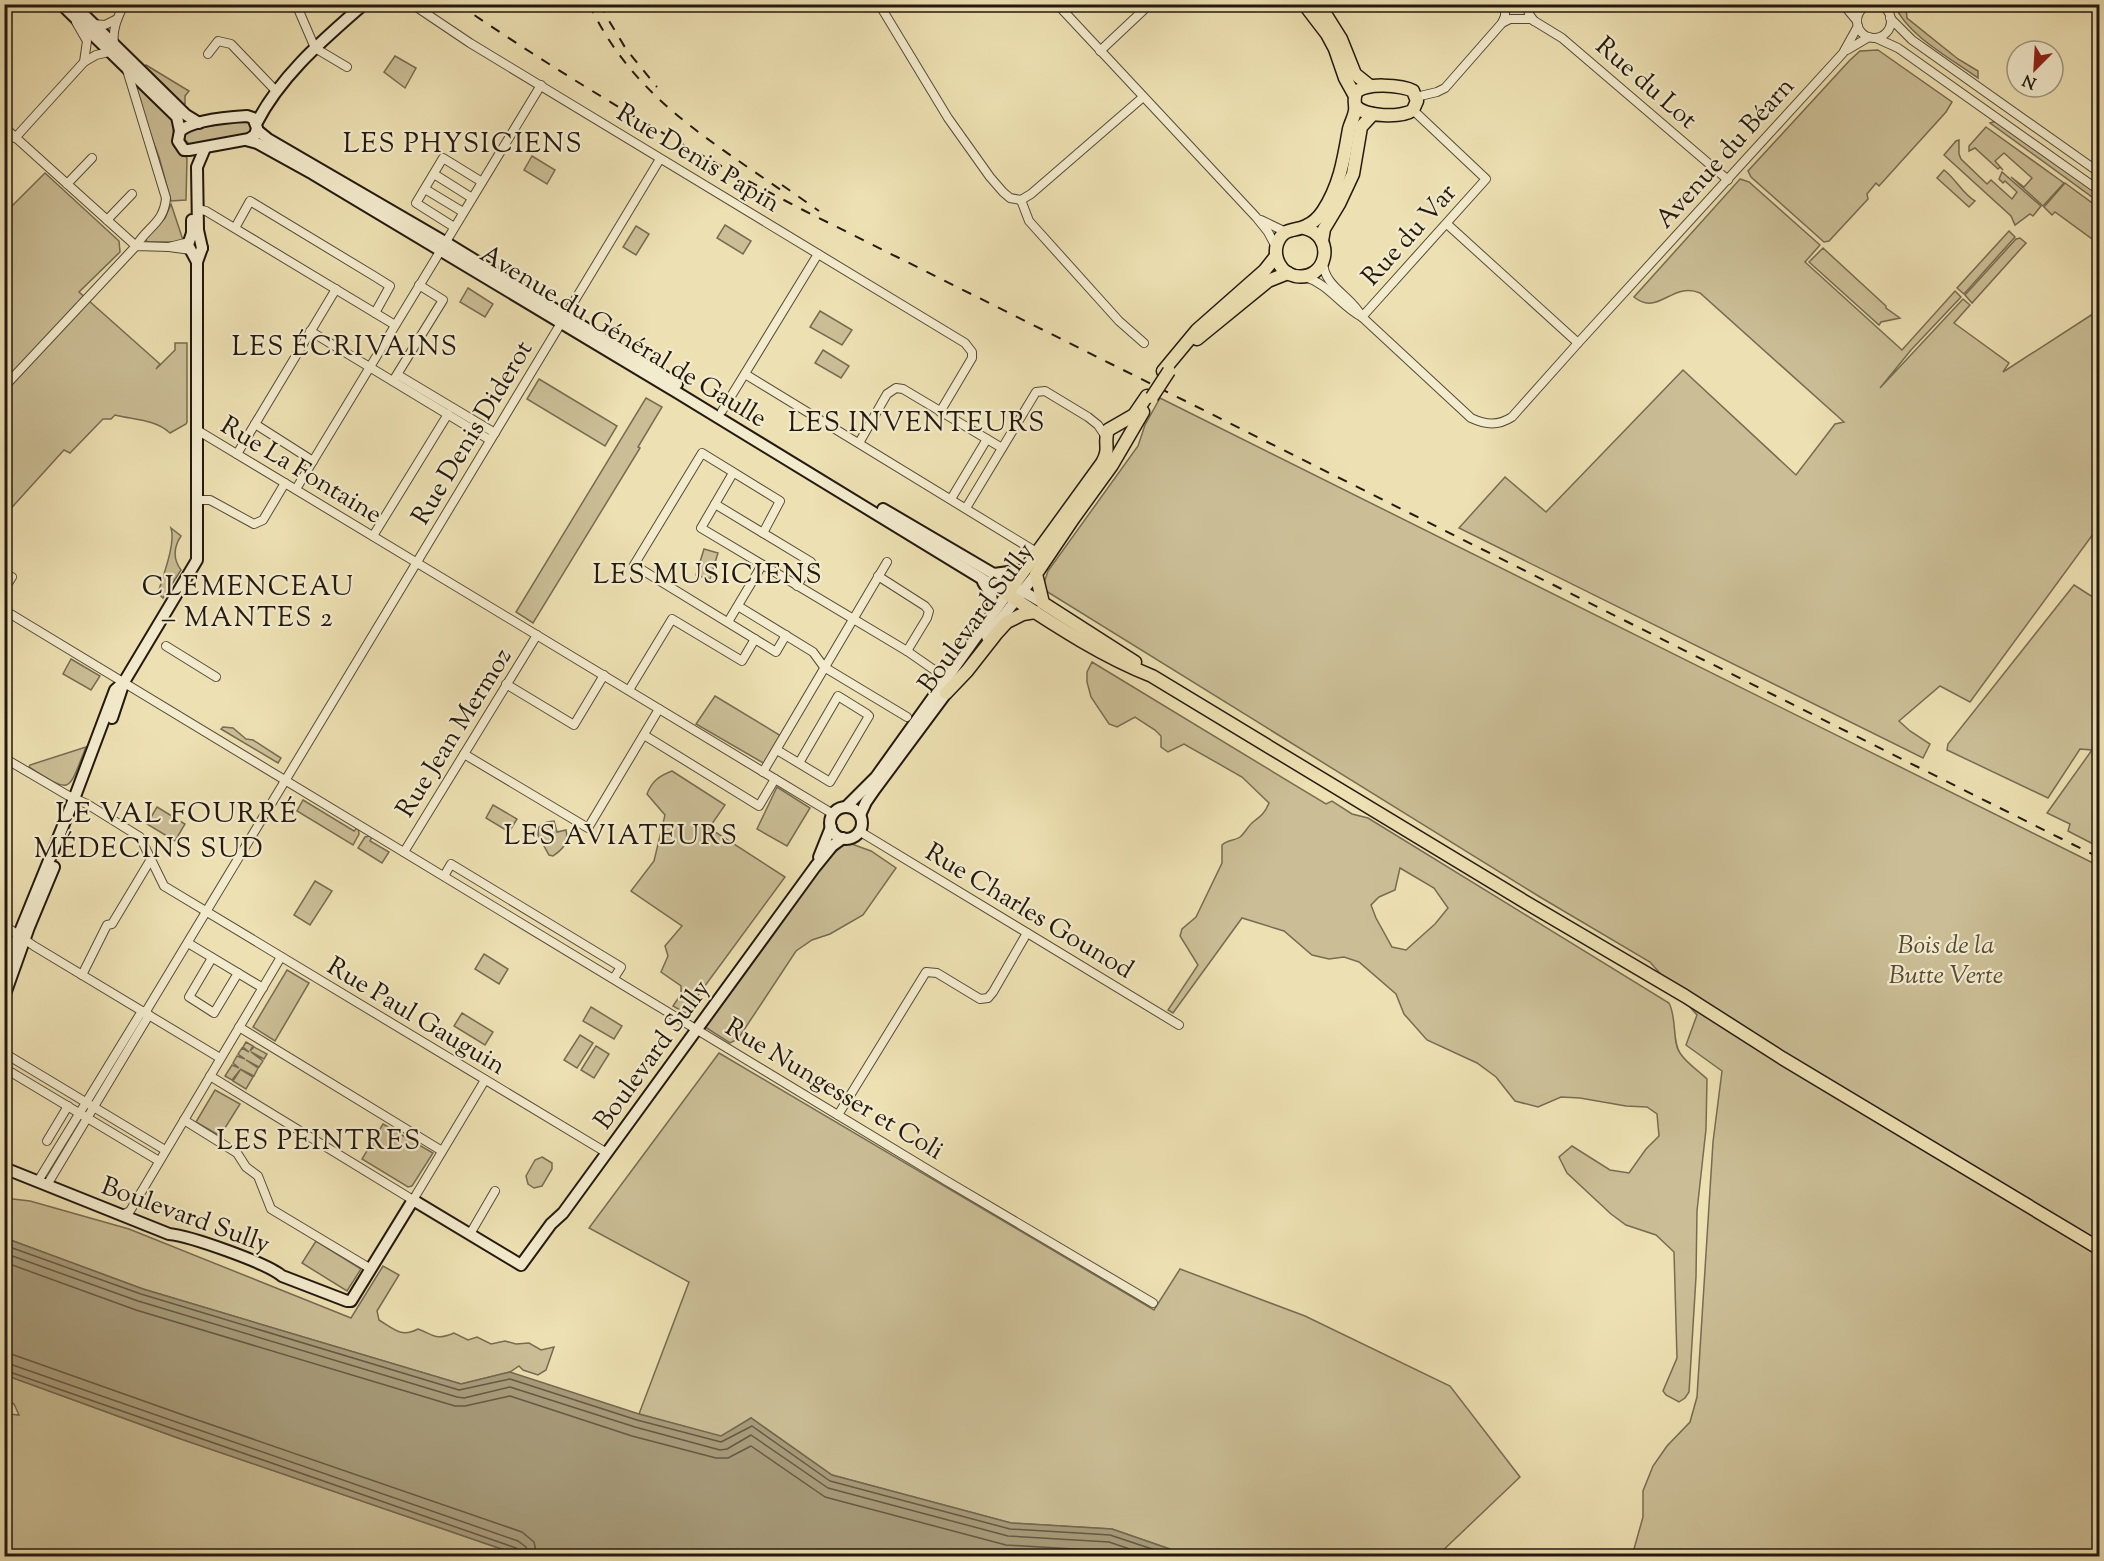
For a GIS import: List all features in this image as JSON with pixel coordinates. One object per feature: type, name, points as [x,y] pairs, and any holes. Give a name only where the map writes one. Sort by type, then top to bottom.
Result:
[{"type":"main road","points":[[61,4],[92,24],[126,68],[177,117],[180,131],[178,141],[197,167]]},
{"type":"main road","points":[[185,150],[254,137],[254,123],[305,56],[364,4]]},
{"type":"main road","points":[[1304,4],[1327,34],[1345,78],[1356,101],[1362,112],[1403,115],[1413,110],[1416,105],[1413,91],[1406,87],[1370,86],[1362,88],[1356,101],[1343,165],[1334,190],[1316,220],[1304,228]]},
{"type":"main road","points":[[1319,4],[1341,39],[1355,74],[1370,86]]},
{"type":"main road","points":[[73,10],[111,48],[186,115],[199,123]]},
{"type":"main road","points":[[1322,241],[1324,229],[1353,174],[1360,130],[1373,114]]},
{"type":"main road","points":[[180,131],[187,126],[199,123],[254,123]]},
{"type":"main road","name":"Avenue du Général de Gaulle","points":[[254,123],[268,139],[979,577],[1015,593]]},
{"type":"main road","name":"Avenue du Général de Gaulle","points":[[246,140],[257,143],[443,247]]},
{"type":"main road","points":[[194,245],[199,233],[197,167],[205,148]]},
{"type":"main road","points":[[4,997],[22,938],[76,800],[122,693],[124,682],[196,563],[197,262],[192,229],[192,200],[197,183]]},
{"type":"main road","points":[[1116,425],[1124,427],[1127,440],[1116,447],[1107,440],[1108,430],[1116,425],[1134,415],[1150,397],[1166,371],[1197,330],[1265,270],[1276,252],[1281,237],[1286,232],[1304,228],[1313,231],[1322,241],[1325,251],[1323,261],[1316,271],[1304,276],[1288,273],[1268,280],[1198,337],[1166,371]]},
{"type":"main road","points":[[1276,252],[1280,266],[1288,273]]},
{"type":"main road","name":"Avenue du Général de Gaulle","points":[[563,320],[722,411],[994,574],[1015,593]]},
{"type":"main road","name":"Boulevard Sully","points":[[846,807],[876,777],[994,612],[1036,574],[1127,440],[1150,397]]},
{"type":"main road","name":"Boulevard Sully","points":[[860,815],[875,789],[990,632],[1015,593],[1023,570],[1038,553],[1102,463],[1107,454],[1107,440]]},
{"type":"main road","points":[[994,574],[1023,570]]},
{"type":"main road","points":[[1036,574],[1039,608]]},
{"type":"main road","points":[[979,577],[989,588],[994,612]]},
{"type":"main road","points":[[1015,593],[1115,659],[1152,676],[1532,906],[1616,962],[1687,1005],[1782,1058],[2100,1249]]},
{"type":"main road","points":[[946,693],[1007,622],[1039,608]]},
{"type":"main road","points":[[841,808],[855,809],[862,823],[860,831],[852,837],[843,838],[832,846],[815,867],[831,827],[833,814],[841,808]]},
{"type":"main road","points":[[831,827],[843,838]]},
{"type":"main road","name":"Boulevard Sully","points":[[470,1234],[521,1265],[551,1224],[563,1213],[815,867]]},
{"type":"main road","points":[[4,971],[22,938]]},
{"type":"main road","name":"Boulevard Sully","points":[[4,1168],[169,1234],[186,1236],[277,1271],[282,1276],[347,1301],[351,1301],[371,1269]]},
{"type":"main road","points":[[371,1269],[413,1200],[470,1234]]},
{"type":"street","points":[[15,138],[84,62],[111,48],[117,19],[124,4]]},
{"type":"street","points":[[296,4],[315,48],[347,68]]},
{"type":"street","name":"Rue Denis Papin","points":[[412,4],[470,43],[965,343],[972,352],[972,358],[940,412]]},
{"type":"street","points":[[879,4],[973,154],[1003,192],[1011,198],[1021,200],[1040,187],[1142,98]]},
{"type":"street","points":[[1057,4],[1142,98],[1256,217],[1268,232],[1276,252]]},
{"type":"street","points":[[1100,51],[1150,4]]},
{"type":"street","points":[[1843,4],[1858,23],[1862,33],[1898,48],[2100,191]]},
{"type":"street","points":[[1858,23],[1861,10],[1871,5],[1884,9],[1912,40],[2100,173]]},
{"type":"street","points":[[1506,6],[1508,16],[1534,21]]},
{"type":"street","points":[[1416,97],[1445,88],[1502,23],[1506,6]]},
{"type":"street","points":[[1502,23],[1526,14],[1527,7]]},
{"type":"street","points":[[1527,7],[1534,21]]},
{"type":"street","points":[[73,10],[87,41],[84,62]]},
{"type":"street","points":[[1873,38],[1888,31],[1890,18]]},
{"type":"street","points":[[92,24],[105,25],[117,19]]},
{"type":"street","name":"Rue du Lot","points":[[1534,21],[1575,47],[1728,180]]},
{"type":"street","name":"Avenue du Béarn","points":[[1362,317],[1460,409],[1482,424],[1495,424],[1512,417],[1843,53],[1858,23]]},
{"type":"street","name":"Avenue du Béarn","points":[[1843,53],[1873,38]]},
{"type":"street","points":[[208,54],[218,41],[231,44],[274,95]]},
{"type":"street","points":[[4,387],[136,246],[165,211],[166,198],[126,68]]},
{"type":"street","points":[[296,489],[541,85]]},
{"type":"street","name":"Rue du Var","points":[[1362,317],[1486,179],[1413,110]]},
{"type":"street","points":[[4,127],[136,246],[194,245]]},
{"type":"street","points":[[67,184],[92,158]]},
{"type":"street","points":[[454,227],[416,203],[442,158],[482,182]]},
{"type":"street","name":"Rue Denis Diderot","points":[[146,1013],[660,159]]},
{"type":"street","points":[[434,174],[472,198]]},
{"type":"street","points":[[425,189],[464,212]]},
{"type":"street","points":[[107,220],[132,194]]},
{"type":"street","points":[[1021,200],[1029,221],[1119,321],[1143,343]]},
{"type":"street","points":[[235,228],[250,201],[390,286],[375,313]]},
{"type":"street","points":[[198,208],[207,211],[395,326]]},
{"type":"street","points":[[1256,217],[1286,232]]},
{"type":"street","points":[[1447,224],[1578,343]]},
{"type":"street","points":[[722,411],[818,254]]},
{"type":"street","points":[[1323,261],[1328,280],[1358,309],[1362,317]]},
{"type":"street","points":[[1304,276],[1320,282],[1354,313],[1362,317]]},
{"type":"street","points":[[396,378],[443,300],[419,285]]},
{"type":"street","points":[[237,454],[336,290]]},
{"type":"street","points":[[310,331],[370,367],[396,378],[493,437]]},
{"type":"street","points":[[745,374],[1038,553]]},
{"type":"street","points":[[396,378],[448,414],[493,437]]},
{"type":"street","points":[[859,443],[887,394],[896,388],[903,389],[1002,448]]},
{"type":"street","points":[[966,508],[1036,392],[1043,391],[1051,394],[1088,417],[1098,425],[1107,440]]},
{"type":"street","points":[[373,536],[448,414]]},
{"type":"street","points":[[1088,417],[1116,425]]},
{"type":"street","points":[[255,424],[313,461]]},
{"type":"street","name":"Rue La Fontaine","points":[[197,430],[537,635]]},
{"type":"street","points":[[951,499],[987,439]]},
{"type":"street","points":[[763,533],[780,501],[702,453],[634,565],[776,651],[786,635]]},
{"type":"street","points":[[734,473],[701,528],[906,651],[940,675]]},
{"type":"street","points":[[197,500],[215,502],[254,524],[263,520],[285,483]]},
{"type":"street","points":[[715,504],[811,562],[797,586]]},
{"type":"street","points":[[763,772],[886,562]]},
{"type":"street","points":[[728,622],[762,565]]},
{"type":"street","points":[[878,576],[925,606],[929,611],[906,651]]},
{"type":"street","points":[[4,590],[12,577]]},
{"type":"street","points":[[738,606],[813,652],[824,667],[907,717]]},
{"type":"street","name":"Rue Nungesser et Coli","points":[[4,610],[1153,1303]]},
{"type":"street","points":[[628,690],[672,619],[742,661],[755,639]]},
{"type":"street","points":[[537,635],[833,814]]},
{"type":"street","name":"Rue Jean Mermoz","points":[[404,852],[537,635]]},
{"type":"street","points":[[166,646],[216,677]]},
{"type":"street","points":[[506,684],[574,725],[604,675]]},
{"type":"street","points":[[777,750],[830,782],[869,716],[838,696],[799,763]]},
{"type":"street","points":[[464,754],[588,828],[659,709]]},
{"type":"street","points":[[644,735],[759,806],[775,779]]},
{"type":"street","name":"Rue Paul Gauguin","points":[[4,758],[76,800],[87,804],[140,837],[162,884],[607,1153]]},
{"type":"street","name":"Rue Charles Gounod","points":[[860,831],[1179,1025]]},
{"type":"street","points":[[82,975],[107,924],[112,924],[151,859]]},
{"type":"street","points":[[444,876],[451,864],[621,967],[614,978]]},
{"type":"street","points":[[4,925],[220,1058]]},
{"type":"street","points":[[838,1115],[926,972],[936,973],[980,999],[988,998],[1027,933]]},
{"type":"street","points":[[188,943],[263,988]]},
{"type":"street","points":[[122,1215],[130,1211],[281,957]]},
{"type":"street","points":[[212,958],[189,997],[214,1012],[238,973]]},
{"type":"street","points":[[43,1183],[86,1103],[146,1013]]},
{"type":"street","points":[[43,1183],[94,1107],[146,1013]]},
{"type":"street","points":[[240,1027],[442,1151]]},
{"type":"street","points":[[4,1053],[165,1150]]},
{"type":"street","points":[[4,1068],[159,1161]]},
{"type":"street","points":[[210,1076],[413,1200],[484,1080]]},
{"type":"street","points":[[47,1141],[68,1106]]},
{"type":"street","points":[[184,1120],[237,1152],[244,1165],[258,1176],[271,1209],[371,1269]]},
{"type":"street","points":[[470,1234],[495,1191]]},
{"type":"green space","points":[[1908,5],[1907,18],[1958,59],[1978,71],[1978,78],[1920,37],[1901,17],[1895,6]]},
{"type":"green space","points":[[1878,50],[1952,102],[1946,112],[1879,186],[1876,183],[1867,194],[1868,199],[1829,241],[1824,242],[1751,177],[1748,171],[1850,60],[1860,51]]},
{"type":"green space","points":[[395,56],[416,68],[405,88],[384,72]]},
{"type":"green space","points":[[146,65],[189,91],[185,96],[185,104],[182,105],[144,67]]},
{"type":"green space","points":[[136,84],[172,118],[174,144],[187,158],[186,200],[171,201],[159,157],[139,103]]},
{"type":"green space","points":[[244,120],[250,122],[252,129],[247,134],[190,145],[185,140],[184,135],[189,130]]},
{"type":"green space","points":[[1997,122],[2099,194],[2099,202],[1990,123]]},
{"type":"green space","points":[[1986,127],[2064,183],[2043,206],[2011,177],[2024,187],[2032,178],[2004,153],[1995,161],[2003,170],[2000,167],[1998,169],[1975,148],[1969,151],[1969,146]]},
{"type":"green space","points":[[1959,140],[1961,159],[1987,184],[1991,180],[2012,199],[2017,192],[2005,181],[2003,183],[1999,179],[2002,172],[2041,206],[2033,216],[2030,214],[2015,225],[2011,216],[1944,155]]},
{"type":"green space","points":[[532,156],[555,170],[547,184],[524,170]]},
{"type":"green space","points":[[1944,170],[1975,201],[1969,207],[1937,178]]},
{"type":"green space","points":[[45,173],[119,241],[120,252],[79,292],[160,364],[156,369],[175,350],[175,343],[187,343],[187,422],[170,433],[158,425],[144,421],[115,415],[111,419],[103,419],[70,453],[64,450],[5,515],[5,203],[10,208]]},
{"type":"green space","points":[[1740,179],[1749,182],[1820,245],[1805,262],[1902,350],[1955,291],[1961,297],[1911,350],[1880,388],[1963,299],[1970,305],[1954,323],[2009,363],[2003,372],[2099,310],[2099,526],[1970,702],[1940,686],[1899,721],[1930,744],[1923,758],[1459,528],[1505,477],[1546,512],[1683,370],[1796,475],[1835,424],[1844,422],[1700,293],[1681,291],[1650,303],[1634,297]]},
{"type":"green space","points":[[2065,183],[2099,208],[2099,244],[2055,212],[2052,215],[2044,207]]},
{"type":"green space","points":[[171,204],[183,240],[147,242],[146,239],[165,218]]},
{"type":"green space","points":[[725,225],[751,241],[743,254],[717,238]]},
{"type":"green space","points":[[636,226],[649,234],[636,255],[623,247]]},
{"type":"green space","points":[[2009,231],[2015,237],[1964,294],[1957,288]]},
{"type":"green space","points":[[2020,238],[2026,243],[1972,303],[1965,295],[2016,239]]},
{"type":"green space","points":[[1823,248],[1886,308],[1900,318],[1881,322],[1879,325],[1809,262]]},
{"type":"green space","points":[[468,288],[493,304],[485,317],[460,302]]},
{"type":"green space","points":[[820,311],[852,330],[842,345],[810,327]]},
{"type":"green space","points":[[823,350],[849,366],[841,378],[815,363]]},
{"type":"green space","points":[[539,379],[617,426],[605,446],[527,399]]},
{"type":"green space","points":[[646,398],[662,407],[638,447],[640,448],[533,623],[516,612]]},
{"type":"green space","name":"Bois de la Butte Verte","points":[[1160,398],[2099,866],[2099,1556],[1632,1556],[1643,1517],[1643,1491],[1653,1466],[1667,1446],[1690,1422],[1697,1397],[1713,1142],[1722,1071],[1686,1045],[1697,1015],[1650,962],[1540,897],[1046,591],[1044,583],[1048,571],[1138,446],[1145,425]]},
{"type":"green space","points":[[171,528],[181,536],[175,553],[176,562],[181,570],[163,598],[158,593],[172,542]]},
{"type":"green space","points":[[704,549],[718,553],[710,579],[696,575]]},
{"type":"green space","points":[[2074,585],[2099,601],[2099,847],[2068,831],[2070,824],[2047,813],[2092,750],[2080,749],[2048,798],[1947,750],[1948,744]]},
{"type":"green space","points":[[71,659],[100,676],[91,690],[63,674]]},
{"type":"green space","points":[[1092,662],[1326,804],[1332,801],[1352,814],[1368,818],[1669,1003],[1680,1053],[1707,1079],[1706,1129],[1697,1211],[1696,1277],[1689,1392],[1685,1398],[1679,1402],[1663,1391],[1677,1358],[1674,1252],[1656,1235],[1626,1225],[1611,1214],[1567,1173],[1559,1157],[1572,1146],[1610,1170],[1629,1173],[1646,1149],[1659,1136],[1657,1114],[1647,1107],[1626,1106],[1580,1098],[1561,1097],[1538,1107],[1515,1101],[1496,1077],[1477,1063],[1427,1040],[1404,1014],[1396,994],[1359,962],[1344,957],[1329,959],[1312,955],[1284,931],[1242,918],[1173,1013],[1168,1010],[1198,965],[1180,936],[1182,929],[1196,917],[1222,863],[1222,845],[1240,837],[1262,814],[1269,803],[1242,777],[1184,744],[1168,752],[1161,747],[1161,736],[1135,717],[1117,727],[1109,724],[1091,697],[1087,672]],"holes":[[[1400,868],[1434,888],[1448,908],[1435,924],[1406,950],[1392,947],[1371,905],[1379,897],[1395,890]]]},
{"type":"green space","points":[[715,696],[781,736],[765,764],[696,724]]},
{"type":"green space","points":[[223,727],[233,728],[246,739],[253,740],[281,758],[278,763],[221,729]]},
{"type":"green space","points":[[86,747],[75,774],[67,785],[54,782],[29,767],[30,765]]},
{"type":"green space","points":[[672,771],[725,805],[709,828],[785,877],[685,1013],[673,1006],[681,994],[681,986],[661,972],[668,956],[665,946],[682,926],[631,891],[654,861],[665,815],[647,794],[656,780]]},
{"type":"green space","points":[[777,787],[810,808],[787,846],[757,829]]},
{"type":"green space","points":[[303,800],[354,831],[358,827],[359,834],[353,845],[297,811]]},
{"type":"green space","points":[[493,805],[517,819],[509,832],[486,818]]},
{"type":"green space","points":[[157,807],[185,824],[175,841],[147,824]]},
{"type":"green space","points":[[554,821],[557,832],[566,830],[567,839],[562,848],[553,856],[549,855],[538,835],[539,827]]},
{"type":"green space","points":[[365,837],[372,837],[370,841],[389,852],[382,863],[358,848]]},
{"type":"green space","points":[[849,843],[871,851],[896,868],[863,915],[830,934],[812,940],[796,951],[738,1039],[730,1043],[705,1027],[826,860]]},
{"type":"green space","points":[[315,881],[332,891],[310,925],[294,915]]},
{"type":"green space","points":[[484,954],[508,969],[499,984],[475,969]]},
{"type":"green space","points":[[287,970],[309,983],[275,1041],[253,1027]]},
{"type":"green space","points":[[591,1007],[622,1026],[614,1039],[583,1021]]},
{"type":"green space","points":[[462,1013],[493,1032],[485,1045],[454,1026]]},
{"type":"green space","points":[[580,1035],[593,1043],[577,1068],[564,1060]]},
{"type":"green space","points":[[246,1042],[253,1046],[250,1051],[254,1047],[267,1054],[264,1059],[251,1052],[263,1061],[259,1067],[246,1060],[258,1068],[254,1076],[240,1069],[253,1077],[246,1089],[233,1081],[240,1070],[232,1080],[225,1076],[232,1065],[239,1068],[233,1063],[237,1056],[245,1059],[238,1054],[242,1048],[249,1052],[243,1047]]},
{"type":"green space","points":[[596,1046],[609,1054],[594,1078],[581,1070]]},
{"type":"green space","points":[[719,1053],[1154,1310],[1180,1269],[1305,1316],[1450,1386],[1520,1477],[1437,1556],[1190,1556],[1112,1529],[1011,1523],[832,1475],[751,1418],[722,1437],[639,1414],[689,1282],[589,1228]]},
{"type":"green space","points":[[215,1090],[240,1104],[220,1136],[196,1122]]},
{"type":"green space","points":[[383,1124],[433,1153],[412,1186],[408,1187],[362,1159]]},
{"type":"green space","points":[[542,1157],[552,1163],[552,1169],[542,1186],[534,1188],[528,1184],[526,1176],[535,1160]]},
{"type":"green space","points":[[4,1198],[30,1201],[129,1229],[351,1318],[383,1266],[399,1275],[377,1311],[379,1320],[398,1331],[407,1333],[418,1329],[438,1337],[454,1333],[468,1340],[477,1337],[491,1344],[505,1341],[516,1344],[529,1343],[541,1350],[554,1347],[546,1370],[538,1375],[523,1370],[519,1366],[510,1372],[461,1384],[143,1289],[5,1238]]},
{"type":"green space","points":[[316,1241],[361,1269],[347,1291],[302,1263]]},
{"type":"green space","points":[[5,1375],[178,1438],[522,1556],[5,1556],[4,1429],[9,1414],[19,1415],[14,1404],[5,1399]]},
{"type":"water","points":[[5,1238],[143,1289],[461,1384],[510,1372],[639,1414],[721,1436],[751,1418],[832,1475],[1011,1523],[1112,1529],[1190,1556],[522,1556],[178,1438],[5,1375]]},
{"type":"railway","points":[[458,4],[542,60],[628,112],[803,210],[2100,858]]},
{"type":"railway","points":[[589,4],[607,37],[627,65],[650,90],[701,134],[788,195]]},
{"type":"railway","points":[[599,4],[626,49],[657,87]]},
{"type":"railway","points":[[782,185],[819,211]]},
{"type":"district","name":"LES PHYSICIENS","points":[[463,143]]},
{"type":"district","name":"LES ÉCRIVAINS","points":[[345,346]]},
{"type":"district","name":"LES INVENTEURS","points":[[917,422]]},
{"type":"district","name":"LES MUSICIENS","points":[[708,574]]},
{"type":"district","name":"CLEMENCEAU – MANTES 2","points":[[248,602]]},
{"type":"district","name":"LE VAL FOURRÉ","points":[[177,812]]},
{"type":"district","name":"LES AVIATEURS","points":[[621,835]]},
{"type":"district","name":"MÉDECINS SUD","points":[[149,848]]},
{"type":"district","name":"LES PEINTRES","points":[[319,1140]]}]
